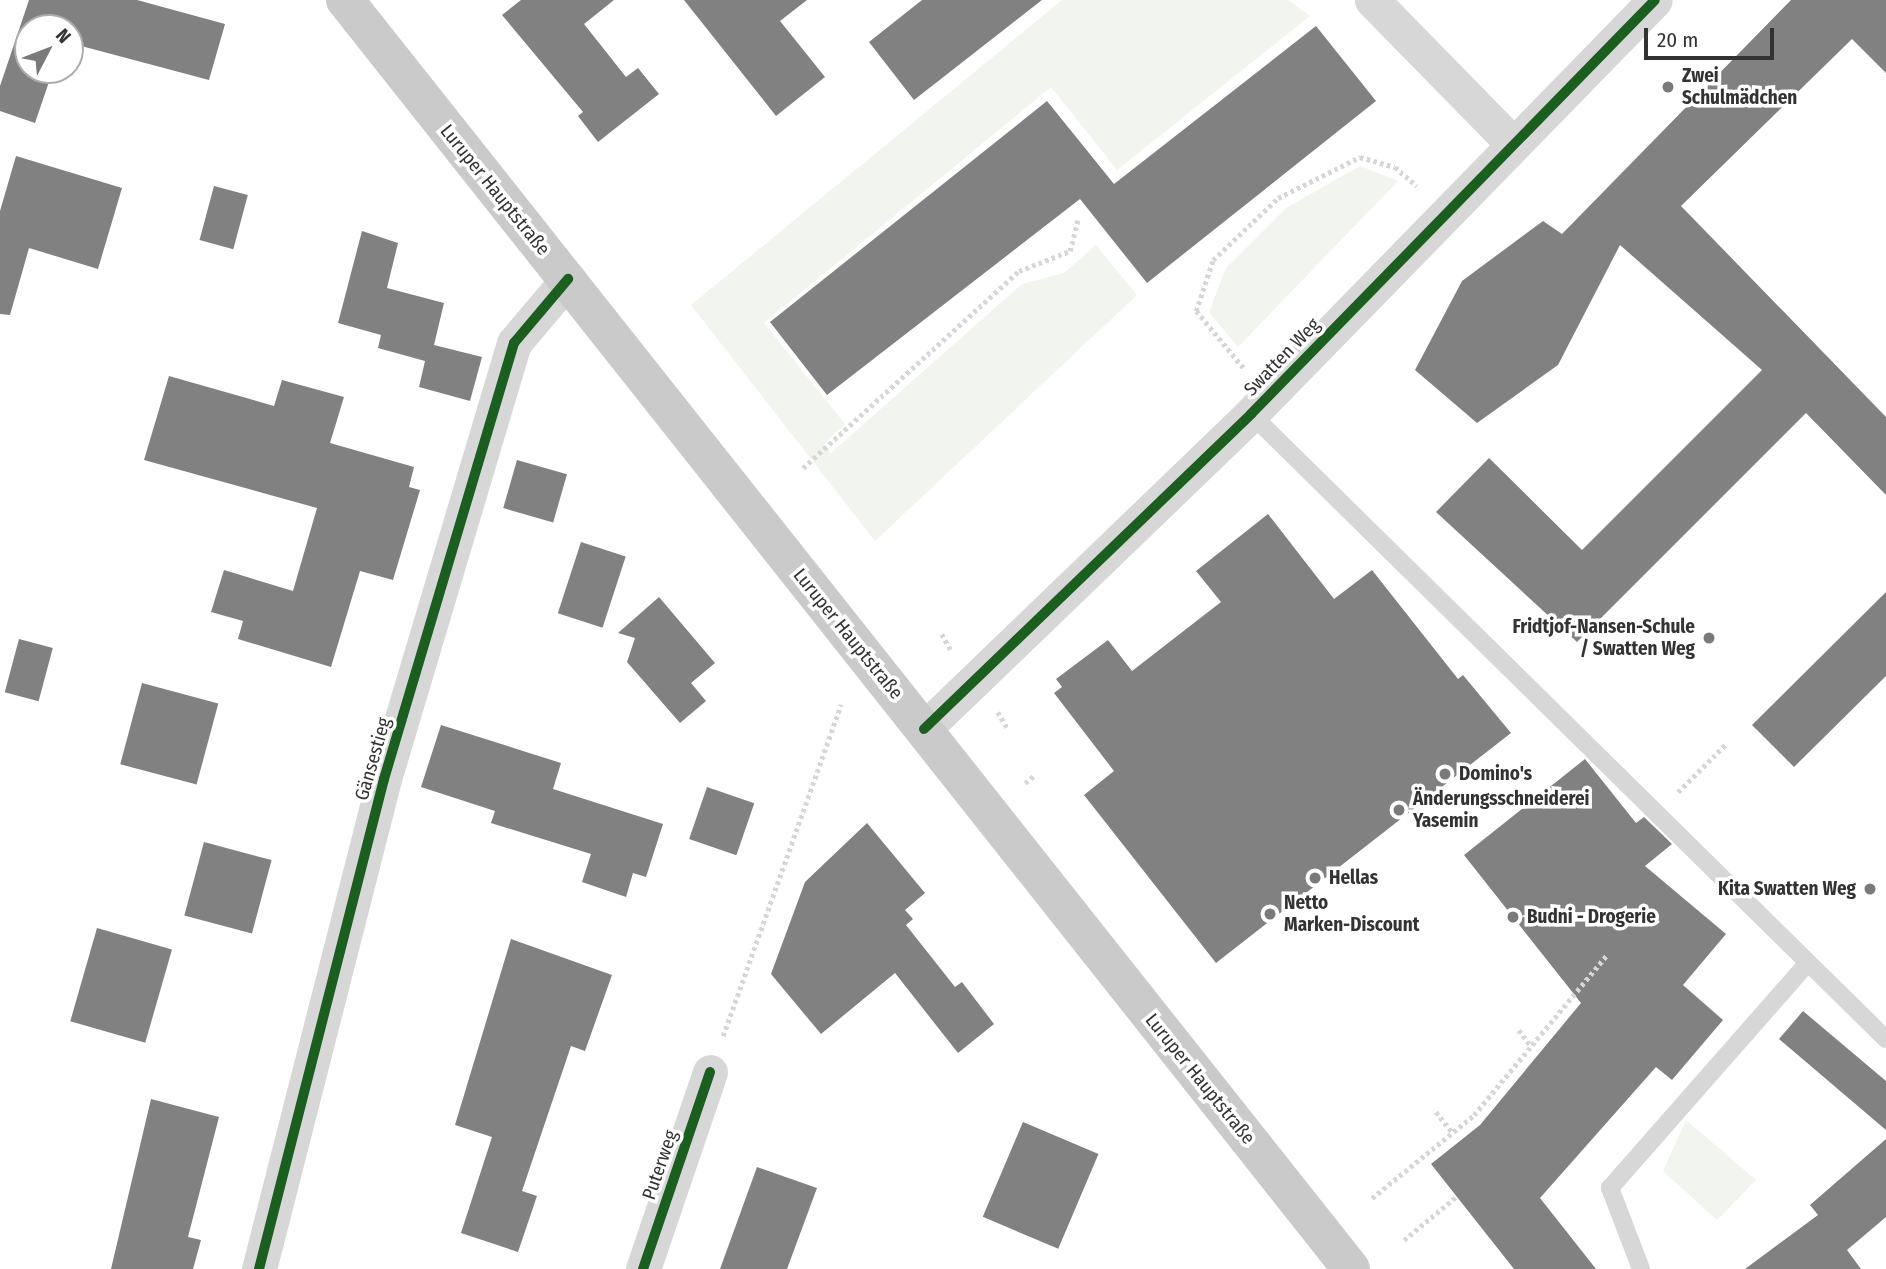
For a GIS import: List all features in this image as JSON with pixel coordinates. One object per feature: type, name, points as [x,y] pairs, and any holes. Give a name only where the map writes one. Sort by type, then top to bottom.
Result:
[{"type":"main road","name":"Luruper Hauptstraße","points":[[345,0],[1351,1269]]},
{"type":"street","points":[[1372,0],[1513,144]]},
{"type":"street","name":"Swatten Weg","points":[[925,729],[1251,414],[1655,0]]},
{"type":"street","name":"Gänsestieg","points":[[259,1269],[384,779],[514,343],[568,279]]},
{"type":"street","name":"Puterweg","points":[[643,1269],[710,1072]]},
{"type":"lane","points":[[1251,414],[1580,732],[1805,966],[1886,1039]]},
{"type":"lane","points":[[1641,1269],[1610,1188],[1805,966]]},
{"type":"path","points":[[1244,369],[1196,311],[1213,260],[1278,198],[1360,157],[1395,167],[1417,186]]},
{"type":"path","points":[[803,468],[1019,271],[1070,251],[1078,219]]},
{"type":"path","points":[[710,1072],[841,704]]},
{"type":"path","points":[[1677,792],[1727,743]]},
{"type":"path","points":[[1025,783],[1036,774]]},
{"type":"path","points":[[1372,1198],[1453,1133],[1607,955]]},
{"type":"path","points":[[1519,1030],[1531,1046]]},
{"type":"path","points":[[1436,1112],[1453,1133]]},
{"type":"path","points":[[1404,1240],[1458,1196]]},
{"type":"shaded area","points":[[1062,0],[1288,0],[1310,16],[1117,170],[1051,87],[764,323],[845,424],[824,444],[831,453],[1022,284],[1064,273],[1096,245],[1137,295],[875,541],[691,305]]},
{"type":"shaded area","points":[[1360,166],[1398,181],[1238,347],[1209,312],[1226,268],[1286,208]]},
{"type":"shaded area","points":[[1686,1120],[1756,1180],[1717,1220],[1663,1171]]},
{"type":"building","points":[[29,0],[137,0],[225,24],[209,80],[84,47],[84,14],[24,14]]},
{"type":"building","points":[[521,0],[614,0],[584,24],[626,77],[638,68],[659,94],[598,142],[578,116],[583,112],[502,15]]},
{"type":"building","points":[[684,0],[807,0],[780,21],[825,77],[776,116]]},
{"type":"building","points":[[922,0],[1042,0],[914,100],[869,42]]},
{"type":"building","points":[[1791,0],[1886,0],[1886,73],[1852,39],[1681,206],[1886,417],[1886,495],[1806,413],[1577,642],[1436,512],[1489,458],[1582,550],[1762,370],[1620,245],[1558,365],[1477,423],[1415,370],[1462,281],[1543,221],[1562,234]]},
{"type":"building","points":[[1316,26],[1376,101],[1147,283],[1080,199],[827,395],[770,322],[1047,101],[1114,184]]},
{"type":"building","points":[[14,44],[14,84],[48,84],[35,123],[0,111],[0,86]]},
{"type":"building","points":[[16,156],[122,188],[98,269],[29,248],[10,315],[0,314],[0,211]]},
{"type":"building","points":[[214,186],[248,195],[233,249],[200,240]]},
{"type":"building","points":[[362,231],[398,243],[387,288],[444,303],[434,345],[482,357],[470,401],[419,387],[425,361],[378,348],[381,335],[338,323]]},
{"type":"building","points":[[169,376],[274,406],[282,380],[344,397],[330,443],[414,467],[409,487],[420,490],[393,580],[360,571],[331,667],[238,639],[243,621],[211,612],[224,570],[293,591],[317,508],[144,460]]},
{"type":"building","points":[[517,460],[567,474],[553,522],[503,508]]},
{"type":"building","points":[[1268,514],[1334,599],[1372,570],[1458,679],[1463,675],[1511,733],[1216,963],[1084,795],[1114,771],[1054,693],[1062,687],[1056,679],[1108,640],[1132,671],[1221,602],[1196,571]]},
{"type":"building","points":[[581,542],[626,557],[603,628],[558,613]]},
{"type":"building","points":[[1886,592],[1886,676],[1794,767],[1752,725]]},
{"type":"building","points":[[659,597],[715,663],[691,683],[706,701],[680,723],[627,662],[635,638],[618,633]]},
{"type":"building","points":[[19,639],[53,648],[39,701],[5,692]]},
{"type":"building","points":[[142,683],[218,703],[197,785],[120,764]]},
{"type":"building","points":[[441,725],[561,763],[553,789],[663,824],[646,877],[633,873],[626,897],[582,882],[591,854],[491,823],[495,811],[421,787]]},
{"type":"building","points":[[1585,759],[1636,823],[1644,817],[1672,844],[1645,866],[1726,934],[1683,985],[1723,1020],[1672,1080],[1656,1067],[1540,1198],[1596,1269],[1514,1269],[1431,1164],[1480,1125],[1581,1003],[1464,855]]},
{"type":"building","points":[[707,787],[754,803],[736,855],[689,839]]},
{"type":"building","points":[[867,823],[925,893],[905,910],[913,919],[906,925],[955,987],[962,982],[994,1024],[958,1053],[895,973],[821,1034],[771,974],[805,882]]},
{"type":"building","points":[[204,842],[272,860],[252,934],[184,915]]},
{"type":"building","points":[[97,928],[172,949],[145,1043],[70,1021]]},
{"type":"building","points":[[511,939],[612,975],[585,1051],[571,1046],[522,1191],[537,1196],[518,1252],[461,1233],[492,1137],[455,1125]]},
{"type":"building","points":[[1803,1011],[1886,1081],[1886,1130],[1779,1039]]},
{"type":"building","points":[[151,1099],[219,1117],[188,1237],[201,1240],[193,1269],[111,1269]]},
{"type":"building","points":[[1023,1122],[1098,1154],[1058,1249],[983,1217]]},
{"type":"building","points":[[1886,1139],[1886,1217],[1847,1250],[1861,1269],[1745,1269],[1818,1215],[1810,1205]]},
{"type":"building","points":[[757,1167],[817,1188],[787,1269],[720,1269]]},
{"type":"cycle path","points":[[924,729],[1251,414],[1655,0]]},
{"type":"cycle path","points":[[259,1269],[384,779],[514,343],[568,279]]},
{"type":"cycle path","points":[[643,1269],[710,1072]]},
{"type":"place","name":"Zwei Schulmädchen","points":[[1668,87]]},
{"type":"place","name":"Fridtjof-Nansen-Schule / Swatten Weg","points":[[1709,638]]},
{"type":"place","name":"Domino's","points":[[1445,774]]},
{"type":"place","name":"Änderungsschneiderei Yasemin","points":[[1399,810]]},
{"type":"place","name":"Hellas","points":[[1315,878]]},
{"type":"place","name":"Kita Swatten Weg","points":[[1870,889]]},
{"type":"place","name":"Netto Marken-Discount","points":[[1270,914]]},
{"type":"place","name":"Budni - Drogerie","points":[[1513,917]]}]
